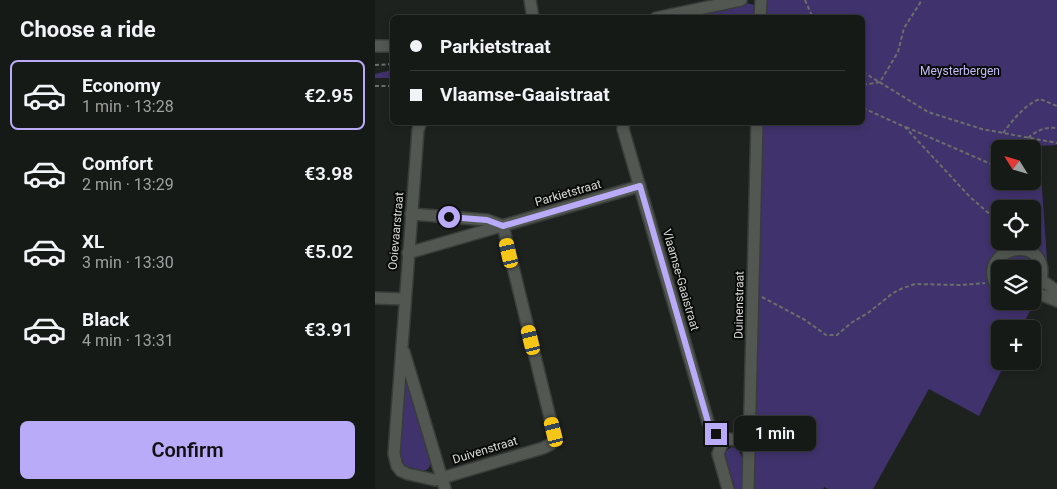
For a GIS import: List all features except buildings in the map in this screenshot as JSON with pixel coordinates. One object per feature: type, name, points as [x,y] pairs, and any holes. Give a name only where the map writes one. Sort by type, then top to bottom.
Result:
[{"type":"street","points":[[530,0],[532,15]]},
{"type":"street","points":[[670,15],[741,0]]},
{"type":"street","points":[[760,15],[761,0]]},
{"type":"street","points":[[375,46],[390,46]]},
{"type":"street","name":"Ooievaarstraat","points":[[420,125],[411,214],[394,454],[401,471],[443,483]]},
{"type":"street","name":"Vlaamse-Gaaistraat","points":[[624,125],[623,129],[708,422],[716,434],[724,438]]},
{"type":"street","name":"Duinenstraat","points":[[749,489],[757,125]]},
{"type":"street","name":"Parkietstraat","points":[[408,253],[640,186]]},
{"type":"street","points":[[411,214],[487,220],[503,226]]},
{"type":"street","name":"Duivenstraat","points":[[443,483],[543,448],[551,444],[555,438],[503,226]]},
{"type":"street","points":[[997,260],[1010,250],[1018,249],[1026,251],[1038,260]]},
{"type":"street","points":[[1041,266],[1041,280],[1057,290]]},
{"type":"street","points":[[1041,295],[1057,301]]},
{"type":"street","points":[[375,298],[405,299]]},
{"type":"street","name":"Ooievaarstraat","points":[[402,343],[443,483]]},
{"type":"street","points":[[727,489],[718,454],[724,438],[750,440]]},
{"type":"path","points":[[805,0],[812,15]]},
{"type":"path","points":[[865,85],[880,82],[898,52],[904,28],[922,0]]},
{"type":"path","points":[[375,65],[390,64]]},
{"type":"path","points":[[865,73],[928,112],[982,129],[1057,143]]},
{"type":"path","points":[[375,86],[390,86]]},
{"type":"path","points":[[1003,133],[1031,102],[1040,99],[1057,106]]},
{"type":"path","points":[[865,109],[991,164]]},
{"type":"path","points":[[905,127],[970,197],[991,215]]},
{"type":"path","points":[[1027,138],[1035,131],[1047,127],[1057,128]]},
{"type":"path","points":[[753,292],[805,320],[826,335],[837,335],[893,293],[915,284],[960,285],[981,282],[991,285]]},
{"type":"green space","name":"Meysterbergen","points":[[766,0],[1057,0],[1057,145],[1041,146],[1041,140],[991,140],[991,190],[1041,190],[1041,174],[1048,274],[1041,288],[1041,260],[991,260],[991,310],[1030,310],[1025,320],[991,320],[991,370],[1002,370],[979,416],[929,389],[873,489],[828,489],[824,487],[823,489],[754,489],[757,299],[763,125],[865,125],[865,15],[766,15]]},
{"type":"green space","points":[[746,3],[754,5],[754,15],[697,15]]},
{"type":"green space","points":[[390,70],[390,78],[375,78],[375,74]]},
{"type":"green space","points":[[407,376],[431,461],[430,466],[425,471],[416,471],[403,467],[397,455],[404,377]]},
{"type":"green space","points":[[732,447],[737,449],[742,459],[742,489],[733,489],[725,457],[726,451]]},
{"type":"route","points":[[449,217],[487,220],[503,226],[640,186],[673,306],[708,422],[716,434]]}]
